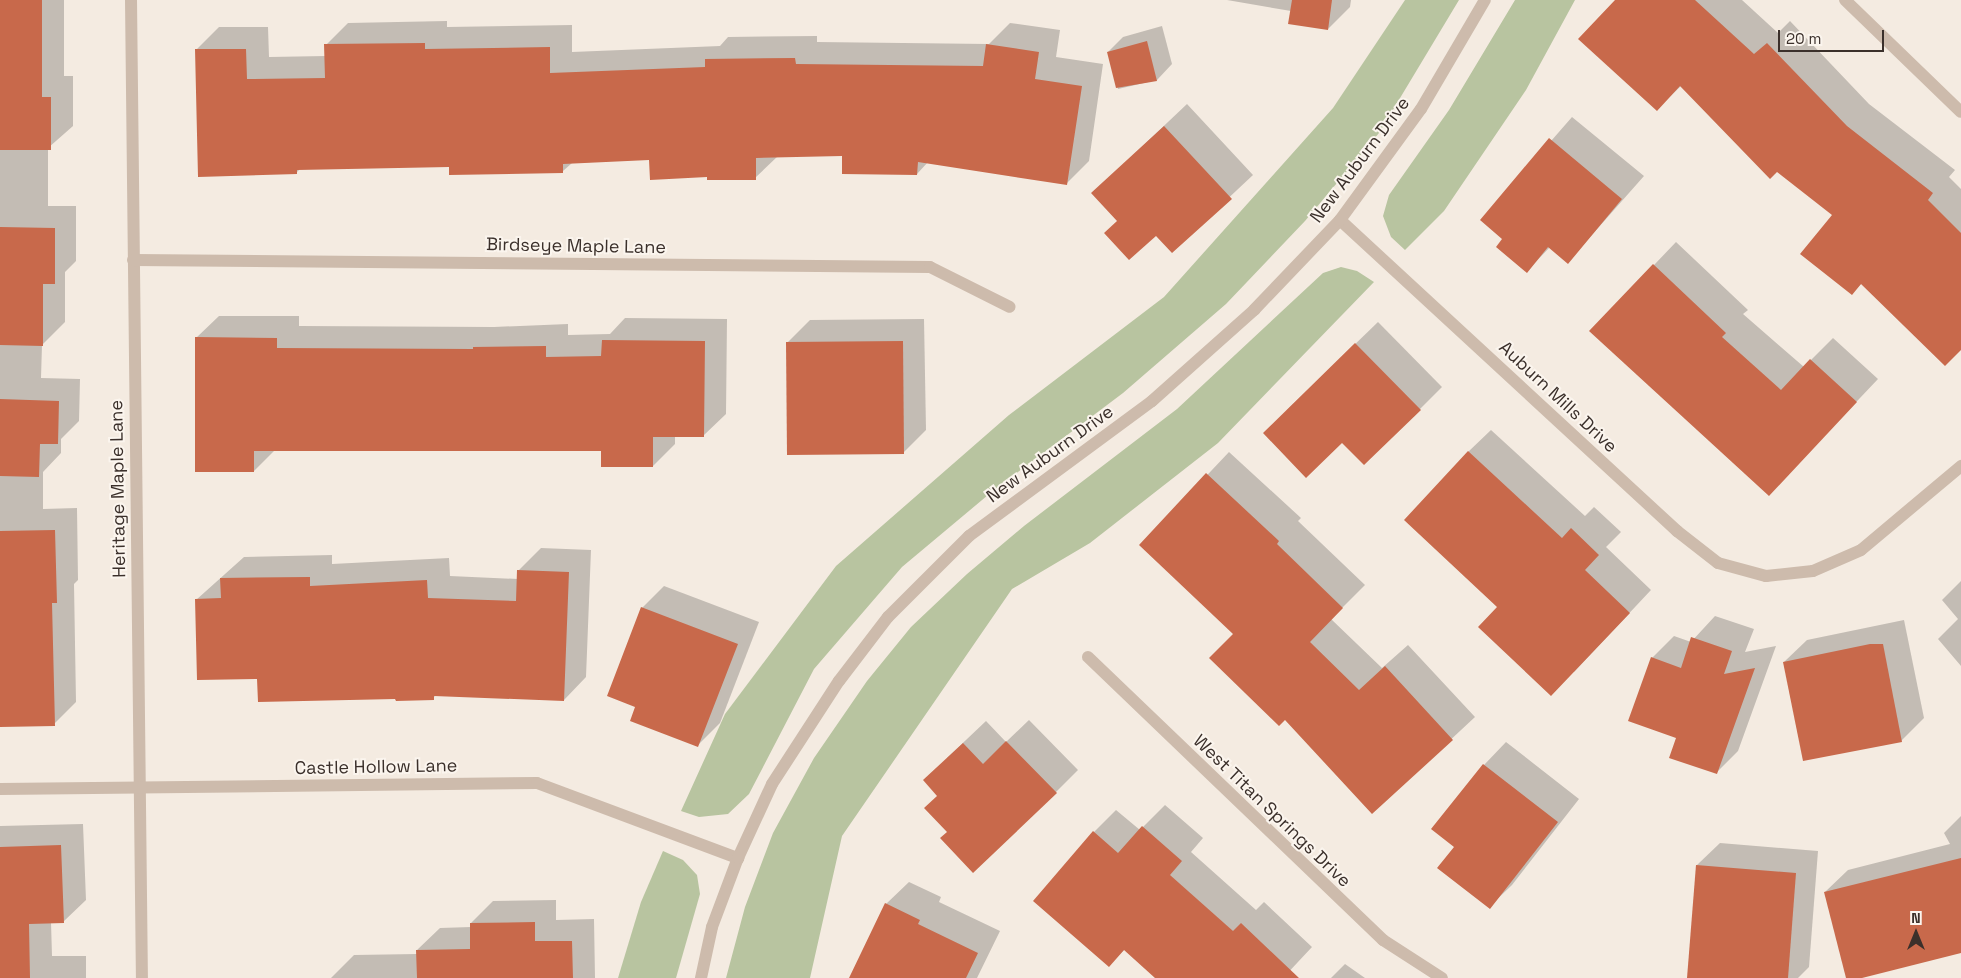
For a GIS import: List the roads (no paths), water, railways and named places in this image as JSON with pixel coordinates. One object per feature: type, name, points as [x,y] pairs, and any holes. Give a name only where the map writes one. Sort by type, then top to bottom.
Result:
[{"type":"street","name":"Heritage Maple Lane","points":[[131,0],[142,978]]},
{"type":"street","name":"New Auburn Drive","points":[[701,978],[712,927],[738,858],[772,784],[839,681],[888,617],[969,536],[1152,402],[1254,310],[1340,220],[1421,109],[1485,0]]},
{"type":"street","points":[[1845,0],[1961,112]]},
{"type":"street","name":"Auburn Mills Drive","points":[[1340,220],[1677,531],[1718,563],[1766,576],[1813,571],[1861,550],[1961,466]]},
{"type":"street","name":"Birdseye Maple Lane","points":[[133,260],[930,267],[1010,307]]},
{"type":"street","name":"West Titan Springs Drive","points":[[1088,657],[1383,940],[1442,978]]},
{"type":"street","name":"Castle Hollow Lane","points":[[0,789],[537,783],[738,858]]}]
